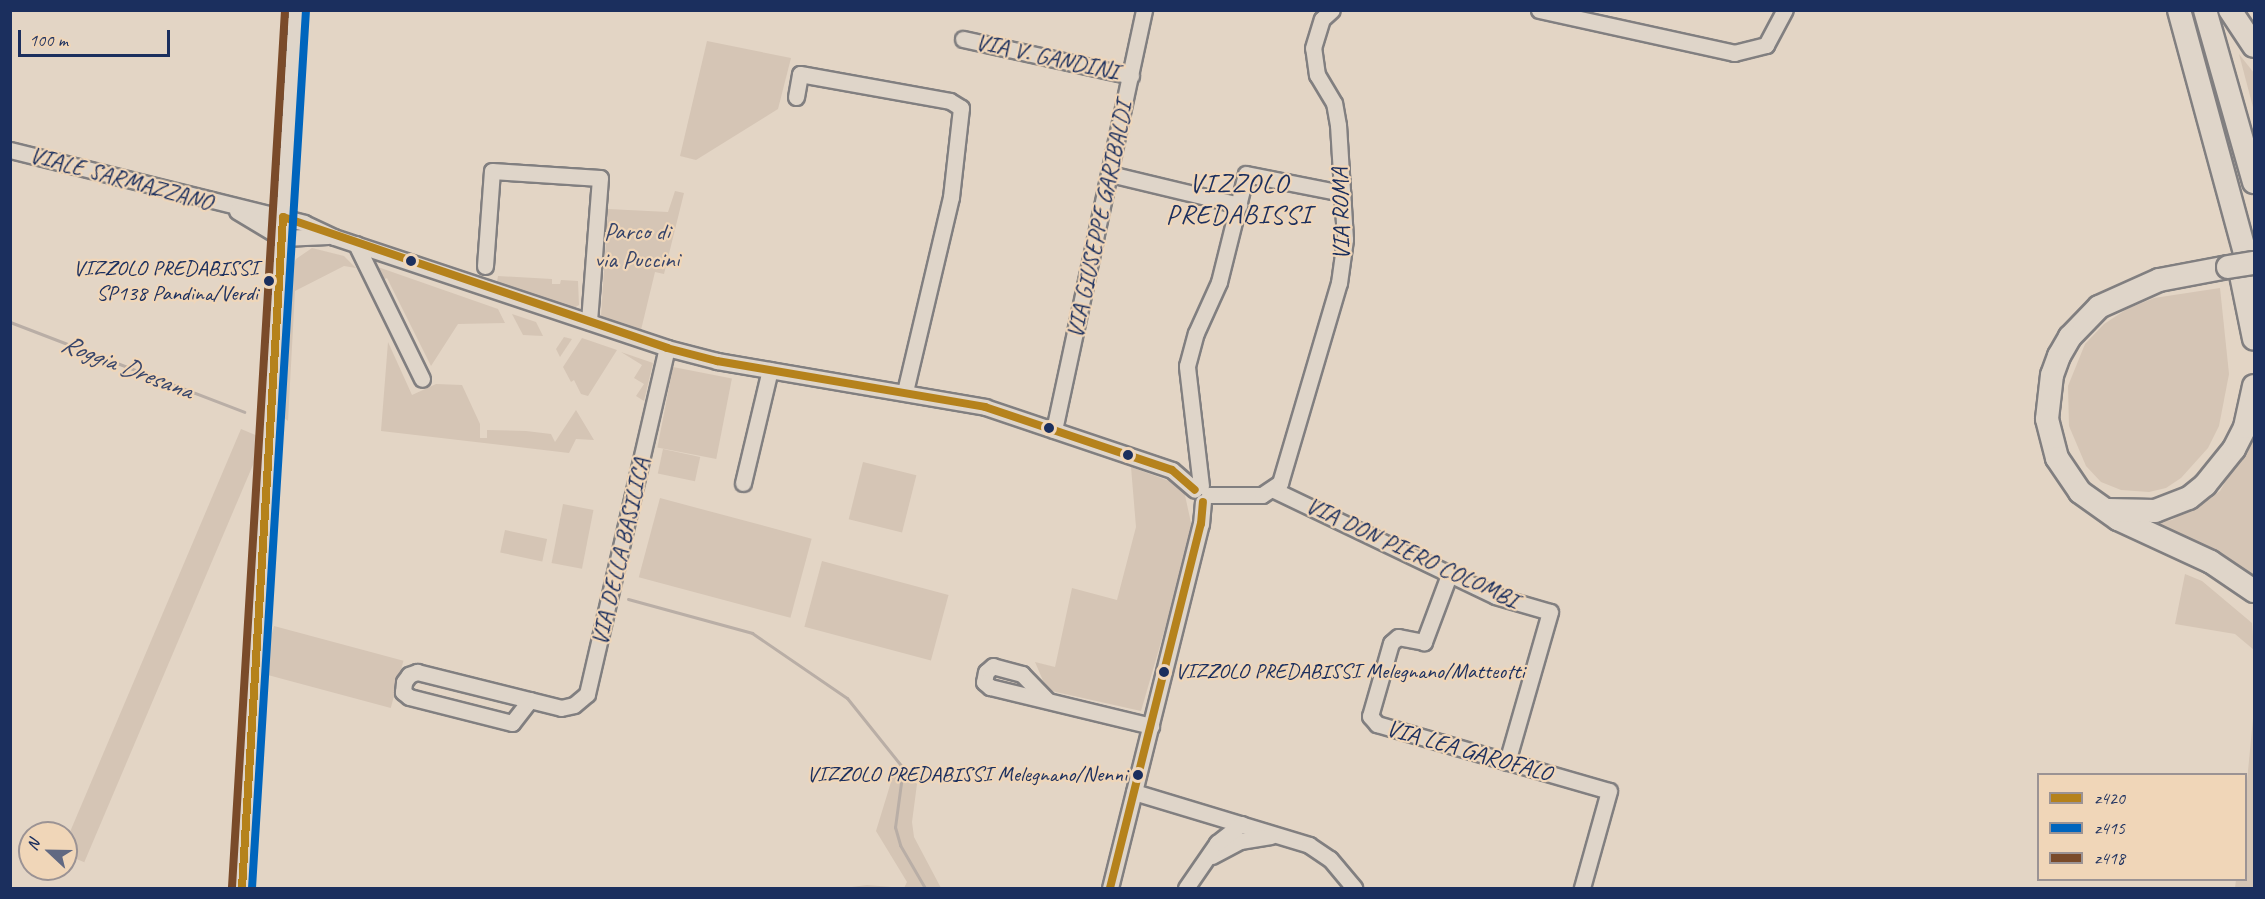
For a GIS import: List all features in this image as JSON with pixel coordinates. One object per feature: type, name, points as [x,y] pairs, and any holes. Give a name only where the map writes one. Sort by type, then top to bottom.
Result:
[{"type":"highway","points":[[2179,10],[2216,138],[2254,286]]},
{"type":"highway","points":[[2205,10],[2254,182]]},
{"type":"highway","points":[[2230,10],[2254,46]]},
{"type":"highway","points":[[2216,138],[2254,339]]},
{"type":"highway","points":[[2254,263],[2160,280],[2115,297],[2084,320],[2059,356],[2048,396],[2051,441],[2067,476],[2080,492],[2103,509],[2145,533],[2211,562],[2254,591]]},
{"type":"highway","points":[[2103,509],[2155,511],[2189,498],[2205,485],[2234,449],[2245,427],[2254,386]]},
{"type":"street","points":[[242,888],[296,10]]},
{"type":"street","name":"VIA GIUSEPPE GARIBALDI","points":[[1054,430],[1144,10]]},
{"type":"street","points":[[1539,10],[1706,50],[1734,53],[1766,45],[1785,10]]},
{"type":"street","name":"VIA ROMA","points":[[1274,490],[1297,432],[1341,279],[1345,239],[1336,113],[1313,63],[1316,34],[1331,11]]},
{"type":"street","name":"VIA V. GANDINI","points":[[963,39],[1131,76]]},
{"type":"street","points":[[796,97],[800,74],[950,100],[961,108],[951,197],[904,392]]},
{"type":"street","name":"VIALE SARMAZZANO","points":[[10,150],[142,181],[232,208]]},
{"type":"street","points":[[485,266],[492,171],[600,178],[589,322]]},
{"type":"street","points":[[1110,174],[1239,205]]},
{"type":"street","points":[[1110,888],[1201,524],[1202,493],[1187,366],[1196,333],[1219,282],[1246,174],[1342,193]]},
{"type":"street","points":[[232,208],[283,217],[334,237],[667,348],[770,370],[979,406],[1172,470],[1202,493],[1259,496],[1274,490]]},
{"type":"street","points":[[232,208],[282,238],[334,237]]},
{"type":"street","points":[[356,244],[422,379]]},
{"type":"street","name":"VIA DELLA BASILICA","points":[[530,700],[512,723],[409,697],[403,692],[404,682],[409,675],[417,672],[530,700],[561,708],[574,705],[587,694],[667,348]]},
{"type":"street","points":[[743,483],[770,370]]},
{"type":"street","name":"VIA DON PIERO COLOMBI","points":[[1274,490],[1495,596],[1551,612],[1507,762]]},
{"type":"street","name":"VIA LEA GAROFALO","points":[[1449,575],[1424,642],[1398,637],[1391,643],[1370,716],[1377,724],[1609,791],[1582,888]]},
{"type":"street","points":[[1047,700],[1150,726]]},
{"type":"street","points":[[1134,792],[1279,835],[1319,850],[1354,888]]},
{"type":"street","points":[[1197,812],[1212,827],[1215,837],[1212,850]]},
{"type":"street","points":[[1231,845],[1242,824]]},
{"type":"street","points":[[1186,888],[1212,850],[1231,830],[1242,824]]},
{"type":"street","points":[[1203,864],[1231,845],[1279,835]]},
{"type":"green space","points":[[707,41],[791,58],[778,109],[696,160],[680,156]]},
{"type":"green space","points":[[2239,54],[2254,73],[2254,111]]},
{"type":"green space","name":"Parco di via Puccini","points":[[675,191],[684,193],[664,274],[655,272],[641,330],[601,316],[608,209],[668,212]]},
{"type":"green space","points":[[312,248],[344,256],[356,268],[344,266],[295,291],[288,421],[282,416],[292,268],[296,259]]},
{"type":"green space","points":[[375,266],[498,309],[505,323],[458,324],[431,366],[387,278],[380,281]]},
{"type":"green space","points":[[498,276],[552,279],[552,284],[560,284],[561,280],[578,281],[579,305],[574,308],[497,282]]},
{"type":"green space","points":[[2220,288],[2229,374],[2219,426],[2208,448],[2181,478],[2166,488],[2149,492],[2121,490],[2101,482],[2086,466],[2069,426],[2068,386],[2085,344],[2104,324],[2127,309],[2154,298]]},
{"type":"green space","points":[[512,314],[536,322],[543,336],[523,335]]},
{"type":"green space","points":[[564,337],[572,339],[560,357],[556,349]]},
{"type":"green space","points":[[582,338],[617,350],[588,396],[581,394],[574,380],[571,382],[563,367]]},
{"type":"green space","points":[[388,342],[412,395],[436,384],[462,385],[480,424],[480,438],[487,438],[487,430],[526,431],[551,434],[555,442],[576,410],[594,440],[576,439],[569,453],[381,431]]},
{"type":"green space","points":[[621,352],[653,363],[644,401],[636,396],[644,384],[634,378],[642,365]]},
{"type":"green space","points":[[673,367],[732,378],[716,459],[657,447]]},
{"type":"green space","points":[[241,429],[264,439],[84,862],[78,860],[78,821],[75,821]]},
{"type":"green space","points":[[2254,433],[2254,576],[2217,553],[2150,524],[2172,520],[2220,491]]},
{"type":"green space","points":[[663,449],[700,457],[695,481],[658,473]]},
{"type":"green space","points":[[863,462],[916,475],[902,533],[849,519]]},
{"type":"green space","points":[[1131,467],[1183,486],[1193,532],[1141,711],[1047,690],[1035,662],[1055,667],[1072,588],[1117,600],[1136,527]]},
{"type":"green space","points":[[660,498],[812,539],[790,618],[639,577]]},
{"type":"green space","points":[[563,504],[593,510],[582,569],[552,563]]},
{"type":"green space","points":[[505,530],[547,539],[542,561],[500,552]]},
{"type":"green space","points":[[822,561],[949,595],[931,661],[804,627]]},
{"type":"green space","points":[[2185,574],[2202,581],[2252,623],[2254,650],[2235,634],[2175,624]]},
{"type":"green space","points":[[274,626],[403,661],[391,708],[261,673]]},
{"type":"green space","points":[[2254,708],[2254,888],[2235,888],[2236,881],[2247,881],[2247,782]]},
{"type":"green space","points":[[889,768],[909,775],[917,784],[912,822],[914,837],[941,888],[904,888],[907,882],[876,831],[891,782]]},
{"type":"green space","points":[[867,885],[904,888],[844,888]]},
{"type":"waterway","name":"Roggia Dresana","points":[[10,322],[244,412]]},
{"type":"waterway","name":"Roggia Dresana","points":[[628,599],[752,633],[847,698],[903,768],[895,827],[900,845],[925,888]]},
{"type":"transit line","name":"z418","points":[[232,887],[285,10]]},
{"type":"transit line","name":"z415","points":[[252,888],[306,11]]},
{"type":"transit line","name":"z420","points":[[242,888],[283,217],[667,348],[717,361],[985,407],[1172,470],[1195,490]]},
{"type":"transit line","name":"z420","points":[[1110,888],[1201,524],[1203,502]]},
{"type":"place","name":"VIZZOLO PREDABISSI SP138 Pandina/Verdi","points":[[269,281]]},
{"type":"place","name":"VIZZOLO PREDABISSI Melegnano/Matteotti","points":[[1164,672]]},
{"type":"place","name":"VIZZOLO PREDABISSI Melegnano/Nenni","points":[[1138,775]]},
{"type":"district","name":"VIZZOLO PREDABISSI","points":[[1239,198]]}]
